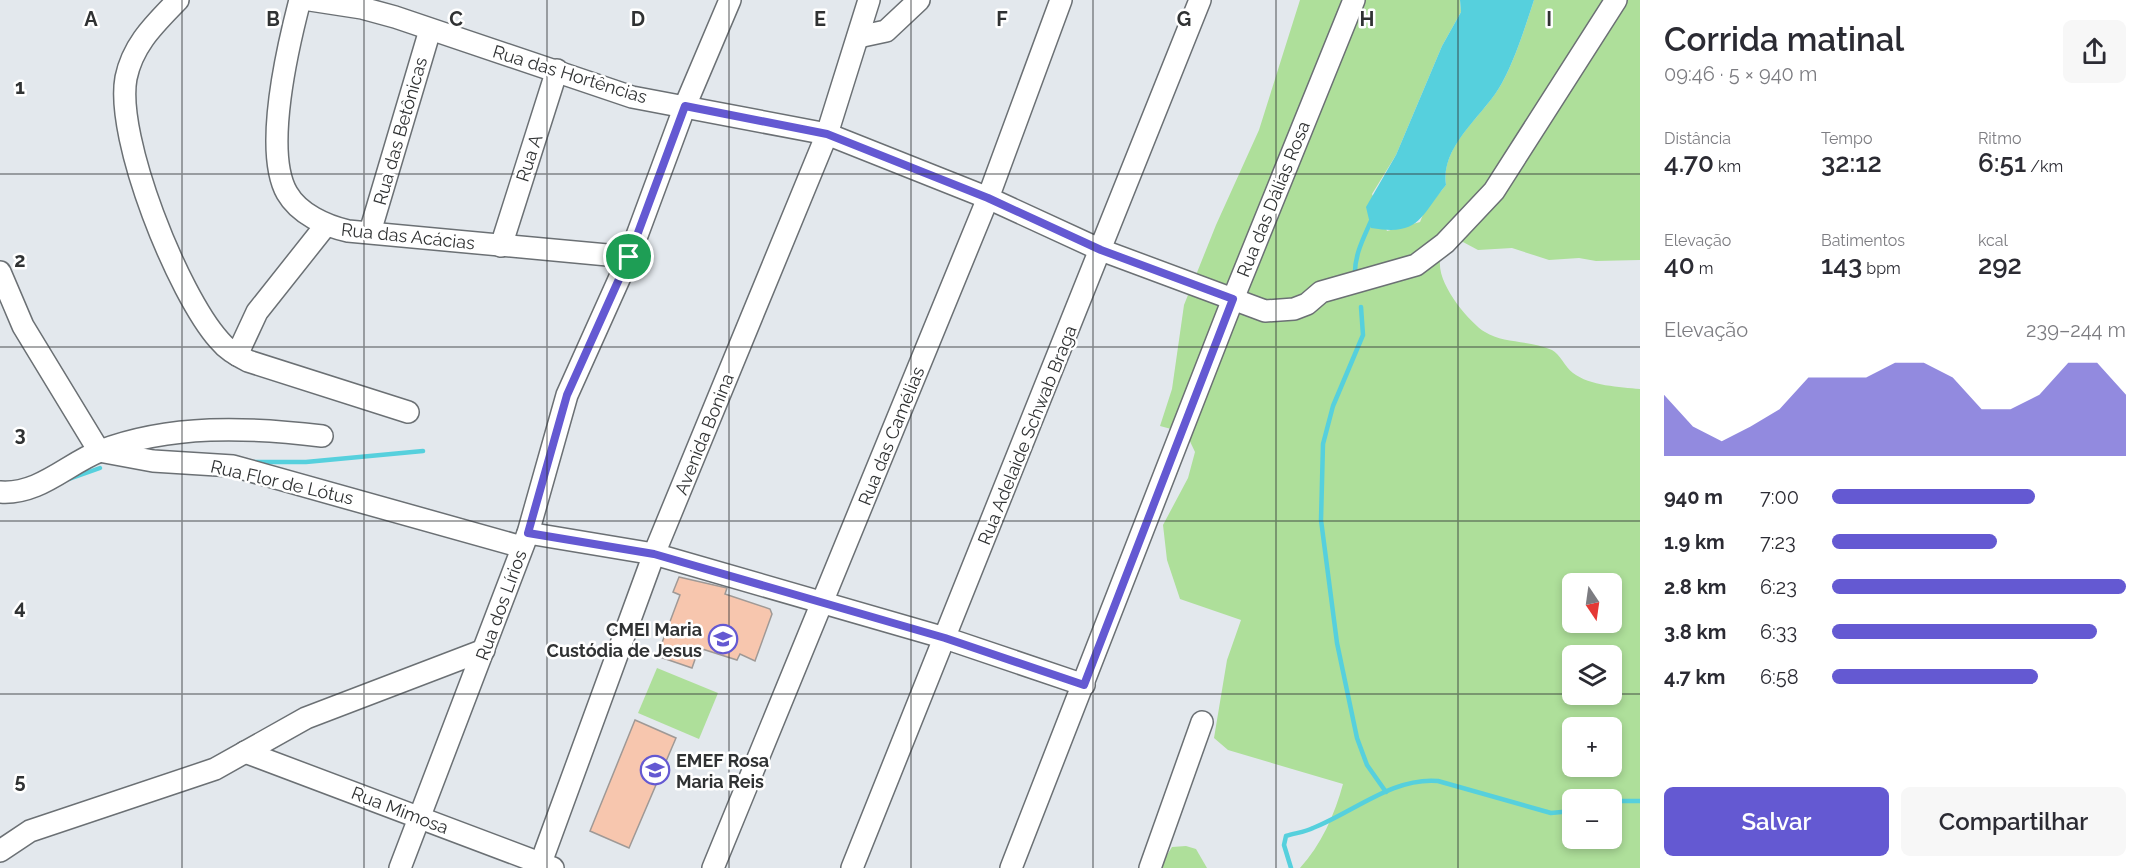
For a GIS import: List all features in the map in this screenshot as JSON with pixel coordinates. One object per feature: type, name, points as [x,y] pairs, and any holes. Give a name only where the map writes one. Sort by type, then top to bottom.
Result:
[{"type":"street","points":[[178,0],[142,39],[133,54],[126,78],[124,101],[140,179],[169,252],[205,320],[218,340],[237,355],[283,373],[408,412]]},
{"type":"street","name":"Rua das Acácias","points":[[300,0],[289,42],[278,117],[279,172],[288,195],[326,225],[348,231],[629,257]]},
{"type":"street","name":"Rua das Hortências","points":[[310,0],[362,8],[632,96],[827,134],[988,198],[1101,250],[1265,310],[1294,309],[1307,303],[1321,292],[1416,265],[1444,243],[1494,191],[1616,0]]},
{"type":"street","name":"Rua dos Lírios","points":[[400,868],[421,818],[525,540],[567,395],[629,257],[685,106],[730,0]]},
{"type":"street","name":"Avenida Bonina","points":[[545,867],[654,554],[827,134],[869,0]]},
{"type":"street","points":[[858,37],[886,31],[919,0]]},
{"type":"street","name":"Rua das Camélias","points":[[713,868],[988,198],[1061,0]]},
{"type":"street","name":"Rua Adelaide Schwab Braga","points":[[852,868],[1200,0]]},
{"type":"street","name":"Rua das Dálias Rosa","points":[[1011,868],[1233,299],[1354,0]]},
{"type":"street","name":"Rua das Betônicas","points":[[370,232],[430,30]]},
{"type":"street","name":"Rua A","points":[[501,246],[557,70]]},
{"type":"street","points":[[237,355],[257,312],[326,225]]},
{"type":"street","points":[[0,272],[23,326],[99,452]]},
{"type":"street","points":[[0,492],[9,493],[44,483],[99,452],[153,436],[195,431],[266,430],[322,436]]},
{"type":"street","name":"Rua Flor de Lótus","points":[[99,452],[153,461],[233,466],[525,540],[654,554],[945,638],[1084,685]]},
{"type":"street","points":[[0,851],[30,831],[215,769],[306,718],[484,650]]},
{"type":"street","points":[[1150,868],[1202,722]]},
{"type":"street","name":"Rua Mimosa","points":[[245,752],[545,867]]},
{"type":"green space","points":[[1300,0],[1460,0],[1461,12],[1442,46],[1396,155],[1372,194],[1387,231],[1420,222],[1424,212],[1446,185],[1446,170],[1456,144],[1502,83],[1516,52],[1534,0],[1640,0],[1640,260],[1596,261],[1579,258],[1549,260],[1512,248],[1478,250],[1463,242],[1446,249],[1441,258],[1440,269],[1450,294],[1468,317],[1485,332],[1492,336],[1552,350],[1573,373],[1588,381],[1640,389],[1640,868],[1300,868],[1326,829],[1343,784],[1228,750],[1214,738],[1227,660],[1241,620],[1180,599],[1167,560],[1163,525],[1188,478],[1195,452],[1186,433],[1160,426],[1172,389],[1184,305],[1216,225],[1259,130]]},
{"type":"green space","points":[[657,668],[718,693],[699,739],[638,713]]},
{"type":"green space","points":[[1186,846],[1196,849],[1207,868],[1159,868],[1172,847]]},
{"type":"water","points":[[1460,0],[1534,0],[1516,52],[1502,83],[1465,131],[1450,157],[1446,170],[1446,185],[1417,222],[1409,227],[1387,230],[1371,228],[1366,207],[1396,155],[1442,46],[1461,12]]},
{"type":"building","points":[[679,577],[727,588],[725,594],[770,609],[772,614],[755,661],[740,654],[737,660],[699,648],[692,668],[657,656],[680,595],[673,592]]},
{"type":"building","points":[[635,720],[676,738],[629,848],[590,831]]},
{"type":"waterway","points":[[1355,276],[1362,241],[1371,221]]},
{"type":"waterway","points":[[1361,307],[1363,335],[1333,406],[1323,444],[1321,520],[1337,643],[1357,738],[1367,765],[1386,792]]},
{"type":"waterway","points":[[252,462],[306,462],[423,451]]},
{"type":"waterway","points":[[69,479],[100,468]]},
{"type":"waterway","points":[[1291,868],[1284,845],[1286,836],[1310,829],[1405,784],[1438,781],[1551,813],[1562,812]]},
{"type":"waterway","points":[[1622,801],[1640,801]]},
{"type":"place","name":"CMEI Maria Custódia de Jesus","points":[[723,639]]},
{"type":"place","name":"EMEF Rosa Maria Reis","points":[[655,770]]},
{"type":"route","points":[[685,106],[827,134],[988,198],[1101,250],[1233,299],[1084,685],[945,638],[654,554],[528,533],[567,395],[629,257],[685,106]]}]
